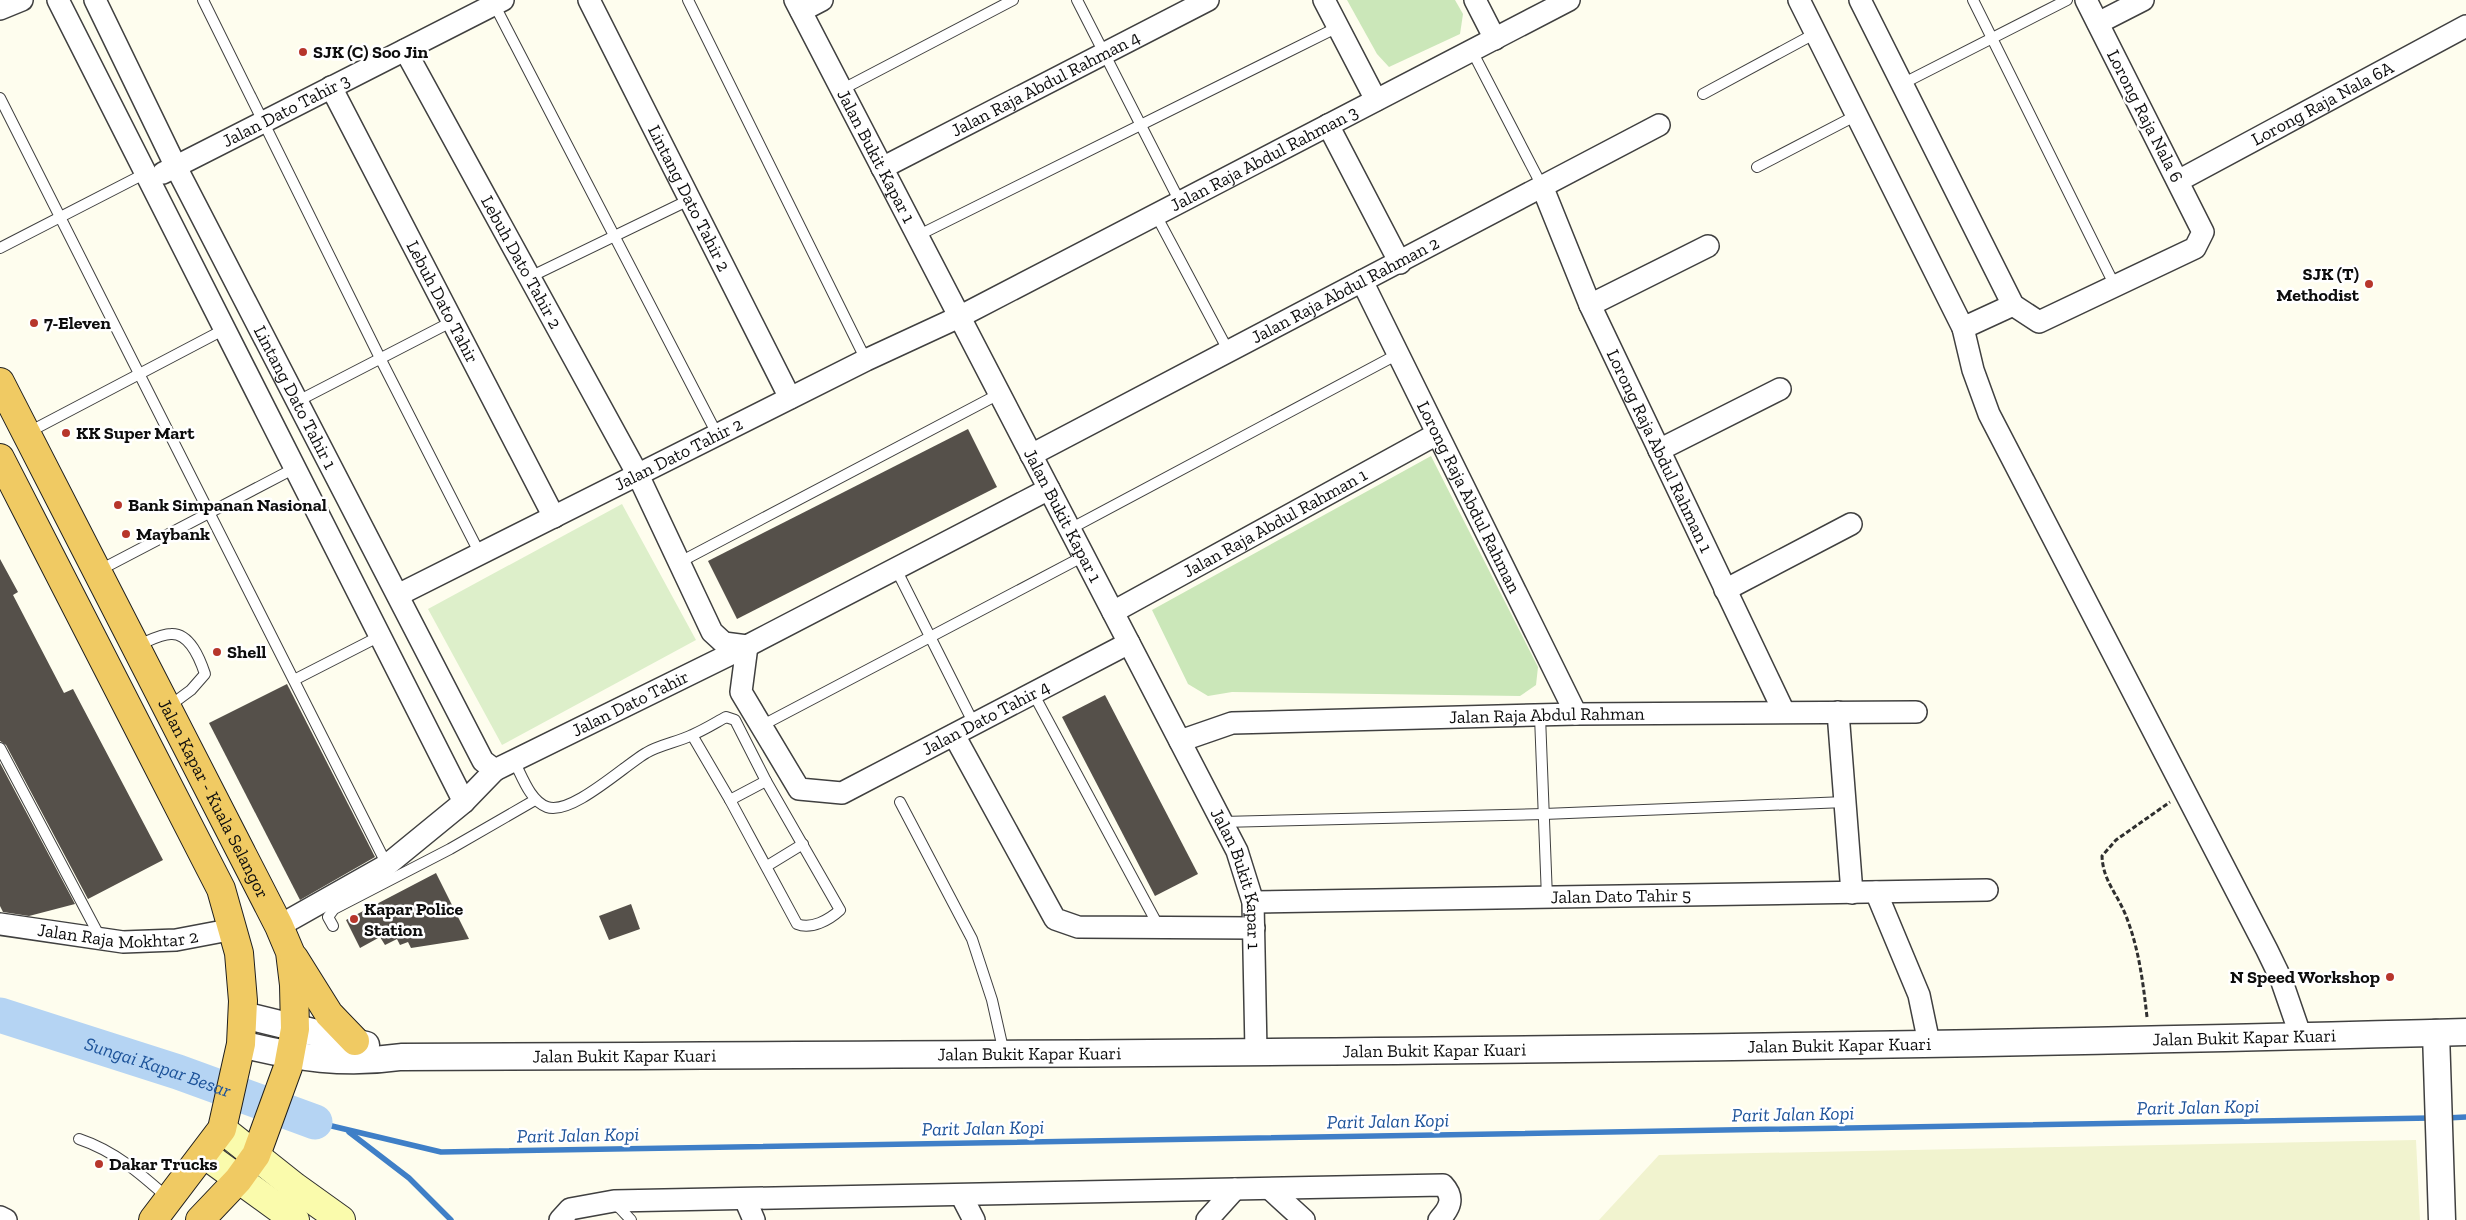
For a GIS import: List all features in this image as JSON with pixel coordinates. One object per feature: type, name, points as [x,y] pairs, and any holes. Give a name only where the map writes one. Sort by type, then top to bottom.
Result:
[{"type":"highway","name":"Jalan Kapar - Kuala Selangor","points":[[0,382],[279,926],[290,952],[295,1029],[289,1062],[260,1146],[238,1180],[200,1220]]},
{"type":"highway","name":"Jalan Kapar - Kuala Selangor","points":[[0,460],[221,889],[234,929],[239,953],[243,1015],[241,1049],[223,1124],[204,1154],[170,1200],[152,1220]]},
{"type":"highway","points":[[290,952],[329,1014],[355,1041]]},
{"type":"main road","points":[[223,1124],[260,1146],[341,1220]]},
{"type":"main road","points":[[204,1154],[294,1220]]},
{"type":"street","points":[[0,10],[22,0]]},
{"type":"street","points":[[58,0],[464,802]]},
{"type":"street","name":"Lintang Dato Tahir 1","points":[[95,0],[176,167],[483,761],[505,766]]},
{"type":"street","name":"Lintang Dato Tahir 2","points":[[589,0],[790,398]]},
{"type":"street","points":[[798,6],[822,0]]},
{"type":"street","name":"Jalan Raja Abdul Rahman 4","points":[[882,168],[1105,55],[1208,0]]},
{"type":"street","points":[[1324,0],[1376,100]]},
{"type":"street","points":[[1475,0],[1495,38]]},
{"type":"street","name":"Jalan Raja Abdul Rahman 3","points":[[959,317],[1569,0]]},
{"type":"street","points":[[1799,0],[1817,32],[1963,328],[1973,370],[1989,414],[2281,979],[2302,1037]]},
{"type":"street","points":[[1860,0],[2013,305],[2039,322],[2115,286]]},
{"type":"street","name":"Lorong Raja Nala 6","points":[[2086,0],[2203,232],[2195,248],[2115,286]]},
{"type":"street","points":[[2098,23],[2143,0]]},
{"type":"street","name":"Jalan Dato Tahir 3","points":[[148,177],[176,167],[498,2]]},
{"type":"street","name":"Jalan Bukit Kapar 1","points":[[798,6],[1237,851],[1253,902],[1256,1052]]},
{"type":"street","name":"Lorong Raja Nala 6A","points":[[2178,181],[2466,26]]},
{"type":"street","name":"Lebuh Dato Tahir 2","points":[[405,50],[638,474],[712,632],[724,643],[747,646]]},
{"type":"street","name":"Lebuh Dato Tahir","points":[[331,87],[554,517]]},
{"type":"street","points":[[1328,125],[1400,263]]},
{"type":"street","name":"Jalan Raja Abdul Rahman 2","points":[[1031,455],[1362,281],[1400,263],[1659,125]]},
{"type":"street","name":"Lorong Raja Abdul Rahman 1","points":[[1542,186],[1590,305],[1784,712]]},
{"type":"street","points":[[1590,305],[1708,246]]},
{"type":"street","name":"Lorong Raja Abdul Rahman","points":[[1362,281],[1576,714]]},
{"type":"street","points":[[1963,328],[2013,305]]},
{"type":"street","name":"Jalan Dato Tahir 2","points":[[398,595],[866,360],[959,317]]},
{"type":"street","points":[[1658,450],[1780,390]]},
{"type":"street","name":"Jalan Raja Abdul Rahman 1","points":[[1113,612],[1437,434]]},
{"type":"street","name":"Jalan Dato Tahir","points":[[279,926],[388,865],[505,766],[747,646],[1049,489]]},
{"type":"street","points":[[1725,590],[1851,524]]},
{"type":"street","name":"Jalan Dato Tahir 4","points":[[761,726],[799,789],[842,794],[1129,643]]},
{"type":"street","points":[[747,646],[740,692],[761,726]]},
{"type":"street","points":[[1838,712],[1852,893]]},
{"type":"street","name":"Jalan Raja Abdul Rahman","points":[[1180,741],[1232,723],[1576,714],[1916,712]]},
{"type":"street","points":[[954,734],[1055,919],[1078,928],[1254,928]]},
{"type":"street","name":"Jalan Dato Tahir 5","points":[[1253,902],[1987,890]]},
{"type":"street","points":[[1876,892],[1918,995],[1929,1043]]},
{"type":"street","name":"Jalan Raja Mokhtar 2","points":[[0,924],[102,941],[122,942],[176,940],[234,929]]},
{"type":"street","name":"Jalan Bukit Kapar Kuari","points":[[243,1015],[295,1029],[355,1041],[401,1057]]},
{"type":"street","name":"Jalan Bukit Kapar Kuari","points":[[241,1049],[289,1062],[374,1061],[401,1057],[1256,1052],[2150,1041],[2466,1032]]},
{"type":"street","points":[[2436,1033],[2442,1220]]},
{"type":"street","points":[[560,1220],[570,1209],[614,1201],[1443,1185],[1449,1191],[1451,1201],[1449,1210],[1439,1220]]},
{"type":"street","points":[[1270,1189],[1304,1220]]},
{"type":"street","points":[[1207,1220],[1235,1190]]},
{"type":"street","points":[[961,1195],[974,1220]]},
{"type":"street","points":[[745,1199],[754,1220]]},
{"type":"street","points":[[0,1217],[6,1220]]},
{"type":"lane","points":[[203,0],[380,358],[480,554]]},
{"type":"lane","points":[[688,0],[866,360]]},
{"type":"lane","points":[[841,90],[1013,0]]},
{"type":"lane","points":[[1077,0],[1180,202]]},
{"type":"lane","points":[[1973,0],[2115,286]]},
{"type":"lane","points":[[1902,84],[2067,0]]},
{"type":"lane","points":[[498,2],[614,236],[717,434]]},
{"type":"lane","points":[[917,236],[1338,27]]},
{"type":"lane","points":[[1703,94],[1817,32]]},
{"type":"lane","points":[[1472,50],[1542,186]]},
{"type":"lane","points":[[0,98],[388,865]]},
{"type":"lane","points":[[1757,167],[1857,115]]},
{"type":"lane","points":[[0,248],[60,217],[148,177]]},
{"type":"lane","points":[[530,276],[689,200]]},
{"type":"lane","points":[[1156,214],[1229,352]]},
{"type":"lane","points":[[296,402],[453,321]]},
{"type":"lane","points":[[26,433],[225,329]]},
{"type":"lane","points":[[1070,529],[1398,354]]},
{"type":"lane","points":[[680,562],[999,394]]},
{"type":"lane","points":[[97,571],[296,468]]},
{"type":"lane","points":[[761,726],[1084,556]]},
{"type":"lane","points":[[896,569],[974,724]]},
{"type":"lane","points":[[136,646],[170,634],[182,636],[201,661],[205,674],[199,682],[167,708]]},
{"type":"lane","points":[[294,680],[380,636]]},
{"type":"lane","points":[[1033,693],[1160,928]]},
{"type":"lane","points":[[1540,716],[1547,898]]},
{"type":"lane","points":[[505,766],[535,800],[548,808],[567,805],[615,777],[630,763],[648,751],[692,735],[726,717],[735,720],[766,781],[840,910],[834,915],[804,927],[797,924],[767,866],[692,735]]},
{"type":"lane","points":[[0,748],[102,941]]},
{"type":"lane","points":[[730,800],[766,781]]},
{"type":"lane","points":[[333,926],[328,917],[334,909],[450,849],[535,800]]},
{"type":"lane","points":[[900,802],[972,939],[992,1000],[1004,1054]]},
{"type":"lane","points":[[1222,822],[1544,814],[1845,802]]},
{"type":"lane","points":[[767,866],[803,844]]},
{"type":"lane","points":[[79,1138],[99,1146],[130,1164],[170,1200]]},
{"type":"lane","points":[[614,1201],[631,1220]]},
{"type":"path","points":[[2150,1041],[2141,966],[2125,915],[2103,871],[2102,856],[2116,840],[2142,820],[2185,792]]},
{"type":"green space","points":[[1347,0],[1455,0],[1463,14],[1460,34],[1389,67],[1377,54]]},
{"type":"green space","points":[[1431,456],[1538,667],[1536,685],[1520,696],[1232,692],[1208,696],[1188,684],[1152,610]]},
{"type":"green space","points":[[622,504],[696,640],[502,745],[428,609]]},
{"type":"green space","points":[[2416,1140],[2420,1220],[1599,1220],[1659,1155]]},
{"type":"building","points":[[968,429],[997,487],[737,619],[708,561]]},
{"type":"building","points":[[0,559],[18,592],[13,595],[64,693],[73,689],[163,860],[88,899],[6,745],[0,741]]},
{"type":"building","points":[[287,684],[375,857],[300,900],[209,723]]},
{"type":"building","points":[[1105,695],[1198,874],[1155,896],[1062,717]]},
{"type":"building","points":[[0,763],[75,904],[29,916],[3,912],[0,906]]},
{"type":"building","points":[[436,873],[469,939],[411,948],[408,942],[400,945],[397,939],[385,945],[380,937],[360,948],[346,920]]},
{"type":"building","points":[[631,904],[640,929],[609,940],[599,916]]},
{"type":"waterway","name":"Sungai Kapar Besar","points":[[0,1015],[178,1072],[315,1122]]},
{"type":"waterway","name":"Parit Jalan Kopi","points":[[2446,1118],[2466,1117]]},
{"type":"waterway","name":"Parit Jalan Kopi","points":[[315,1122],[441,1152],[2431,1118]]},
{"type":"waterway","points":[[349,1132],[409,1178],[451,1220]]},
{"type":"place","name":"SJK (C) Soo Jin","points":[[303,52]]},
{"type":"place","name":"SJK (T) Methodist","points":[[2369,284]]},
{"type":"place","name":"7-Eleven","points":[[34,323]]},
{"type":"place","name":"KK Super Mart","points":[[66,433]]},
{"type":"place","name":"Bank Simpanan Nasional","points":[[118,505]]},
{"type":"place","name":"Maybank","points":[[126,534]]},
{"type":"place","name":"Shell","points":[[217,652]]},
{"type":"place","name":"Kapar Police Station","points":[[354,919]]},
{"type":"place","name":"N Speed Workshop","points":[[2390,977]]},
{"type":"place","name":"Dakar Trucks","points":[[99,1164]]}]
